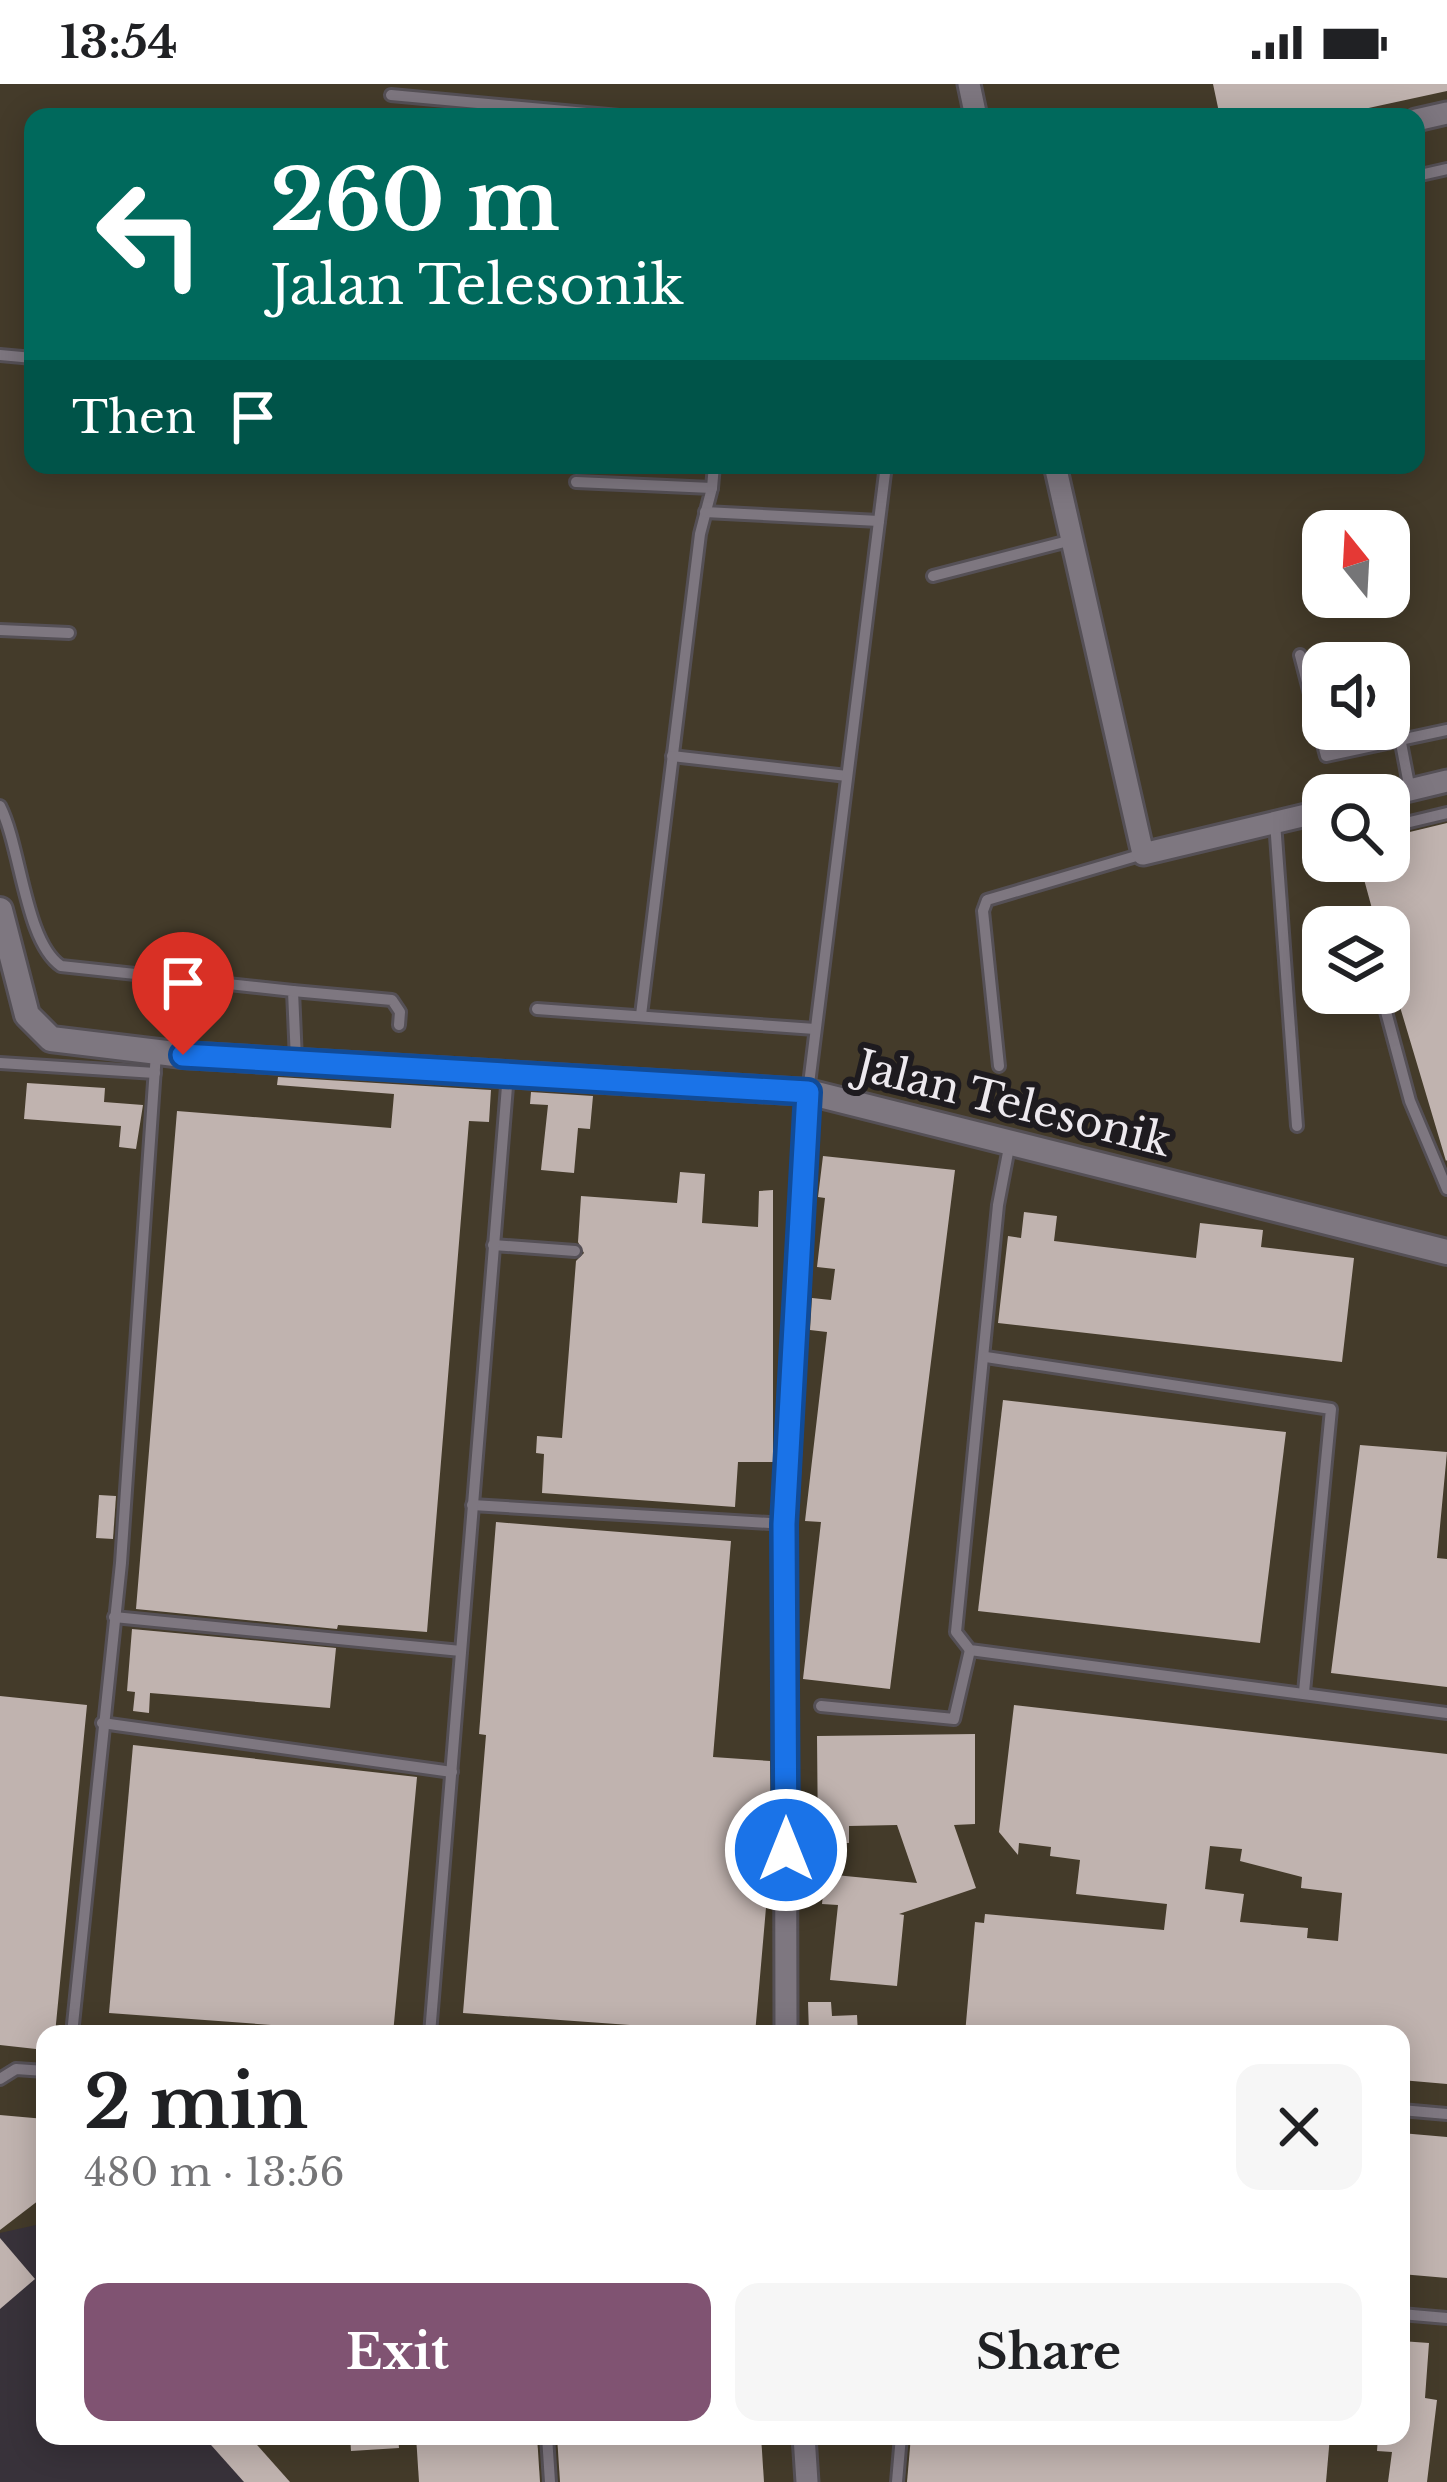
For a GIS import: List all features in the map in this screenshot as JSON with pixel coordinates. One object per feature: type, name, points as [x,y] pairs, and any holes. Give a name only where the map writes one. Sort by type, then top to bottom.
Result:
[{"type":"street","points":[[1057,474],[1143,854],[1302,816]]},
{"type":"street","points":[[1410,790],[1447,781]]},
{"type":"street","name":"Jalan Telesonik","points":[[0,910],[27,1015],[43,1036],[156,1063],[296,1060],[808,1092],[1447,1252]]},
{"type":"street","points":[[786,2025],[784,1524],[808,1092]]},
{"type":"street","points":[[804,2445],[806,2482]]},
{"type":"lane","points":[[391,95],[532,108]]},
{"type":"lane","points":[[641,1015],[672,755],[713,474]]},
{"type":"lane","points":[[808,1092],[885,474]]},
{"type":"lane","points":[[576,482],[712,488]]},
{"type":"lane","points":[[705,512],[879,521]]},
{"type":"lane","points":[[933,576],[1072,540]]},
{"type":"lane","points":[[0,630],[69,633]]},
{"type":"lane","points":[[1300,655],[1302,663]]},
{"type":"lane","points":[[1410,740],[1447,730]]},
{"type":"lane","points":[[1324,750],[1326,756],[1361,750]]},
{"type":"lane","points":[[672,755],[847,776]]},
{"type":"lane","points":[[0,806],[19,854],[40,942],[62,966],[392,1000],[400,1012],[399,1024]]},
{"type":"lane","points":[[1410,822],[1447,813]]},
{"type":"lane","points":[[1275,822],[1297,1126]]},
{"type":"lane","points":[[999,1066],[983,910],[987,900],[1143,854]]},
{"type":"lane","points":[[293,991],[296,1060]]},
{"type":"lane","points":[[537,1010],[815,1029]]},
{"type":"lane","points":[[1387,1014],[1410,1101],[1447,1190]]},
{"type":"lane","points":[[0,1063],[156,1063],[115,1617],[73,2025]]},
{"type":"lane","points":[[431,2025],[508,1071]]},
{"type":"lane","points":[[1010,1142],[998,1205],[986,1357],[955,1603],[956,1632],[970,1650],[1447,1712]]},
{"type":"lane","points":[[493,1245],[575,1251]]},
{"type":"lane","points":[[986,1357],[1331,1408],[1304,1692]]},
{"type":"lane","points":[[472,1505],[784,1524]]},
{"type":"lane","points":[[115,1617],[461,1652]]},
{"type":"lane","points":[[821,1706],[954,1719],[970,1650]]},
{"type":"lane","points":[[102,1723],[452,1772]]},
{"type":"lane","points":[[0,2079],[16,2068],[36,2070]]},
{"type":"lane","points":[[1410,2111],[1447,2114]]},
{"type":"lane","points":[[1410,2315],[1447,2318]]},
{"type":"lane","points":[[548,2445],[550,2482]]},
{"type":"lane","points":[[897,2482],[900,2445]]},
{"type":"shaded area","points":[[0,84],[1447,84],[1447,2482],[254,2482],[228,2445],[1410,2445],[1410,2025],[36,2025],[36,2225],[0,2233]]},
{"type":"building","points":[[1213,84],[1447,84],[1447,91],[1369,108],[1218,108]]},
{"type":"building","points":[[1447,823],[1446,1161],[1402,1014],[1410,1014],[1410,906],[1371,906],[1365,882],[1410,882],[1410,832]]},
{"type":"building","points":[[278,1077],[491,1090],[489,1122],[469,1121],[427,1632],[338,1625],[337,1629],[136,1609],[177,1111],[391,1128],[394,1094],[277,1085]]},
{"type":"building","points":[[27,1083],[105,1088],[104,1102],[143,1105],[136,1149],[119,1147],[121,1126],[24,1119]]},
{"type":"building","points":[[531,1092],[593,1096],[590,1129],[578,1128],[574,1173],[541,1170],[548,1105],[530,1104]]},
{"type":"building","points":[[823,1156],[955,1170],[890,1689],[803,1679],[821,1522],[805,1521],[827,1332],[810,1330],[812,1298],[831,1300],[835,1269],[817,1267],[825,1198],[818,1197]]},
{"type":"building","points":[[680,1172],[705,1174],[702,1223],[758,1227],[759,1191],[773,1190],[773,1462],[738,1462],[735,1507],[542,1493],[544,1454],[536,1453],[537,1436],[562,1438],[576,1261],[584,1253],[578,1242],[581,1196],[677,1203]]},
{"type":"building","points":[[1024,1212],[1057,1216],[1054,1241],[1196,1258],[1200,1223],[1263,1230],[1261,1247],[1354,1258],[1342,1362],[998,1323],[1008,1236],[1021,1238]]},
{"type":"building","points":[[1003,1400],[1286,1432],[1260,1643],[978,1611]]},
{"type":"building","points":[[1360,1445],[1447,1452],[1437,1558],[1447,1559],[1447,1687],[1331,1673]]},
{"type":"building","points":[[99,1495],[116,1496],[113,1539],[96,1538]]},
{"type":"building","points":[[496,1522],[731,1541],[713,1757],[770,1761],[771,1850],[756,2025],[630,2025],[463,2013],[486,1735],[479,1734]]},
{"type":"building","points":[[132,1629],[336,1648],[330,1708],[150,1693],[149,1713],[133,1711],[135,1692],[127,1691]]},
{"type":"building","points":[[0,1696],[87,1705],[56,2025],[36,2025],[36,2049],[0,2045]]},
{"type":"building","points":[[1014,1705],[1447,1754],[1447,2084],[1410,2081],[1410,2025],[966,2025],[975,1922],[984,1923],[985,1914],[1164,1930],[1167,1904],[1076,1894],[1080,1860],[1050,1856],[1051,1847],[1019,1843],[1018,1855],[999,1832]],"holes":[[[1210,1846],[1242,1849],[1240,1861],[1302,1877],[1301,1888],[1342,1893],[1338,1941],[1307,1938],[1308,1928],[1240,1922],[1244,1894],[1205,1889]]]},
{"type":"building","points":[[975,1734],[975,1824],[954,1825],[976,1888],[899,1914],[904,1915],[897,1986],[830,1980],[838,1905],[822,1904],[825,1874],[917,1883],[897,1825],[849,1826],[849,1843],[818,1843],[817,1736]]},
{"type":"building","points":[[133,1745],[417,1777],[394,2025],[271,2025],[109,2013]]},
{"type":"building","points":[[808,2002],[831,2002],[832,2016],[857,2015],[858,2025],[809,2025]]},
{"type":"building","points":[[0,2115],[36,2118],[36,2202],[0,2230]]},
{"type":"building","points":[[1410,2134],[1447,2137],[1447,2278],[1410,2275]]},
{"type":"building","points":[[0,2238],[35,2279],[0,2309]]},
{"type":"building","points":[[1410,2342],[1429,2343],[1425,2398],[1437,2400],[1427,2482],[1388,2482],[1392,2452],[1377,2451],[1377,2445],[1410,2445]]},
{"type":"building","points":[[211,2445],[257,2445],[290,2482],[244,2482]]},
{"type":"building","points":[[351,2445],[399,2445],[399,2448],[351,2451]]},
{"type":"building","points":[[417,2445],[538,2445],[540,2482],[419,2482]]},
{"type":"building","points":[[558,2445],[762,2445],[764,2482],[560,2482]]},
{"type":"building","points":[[910,2445],[1329,2445],[1326,2482],[907,2482]]},
{"type":"route","points":[[183,1055],[808,1092],[784,1524],[786,1850]]}]
